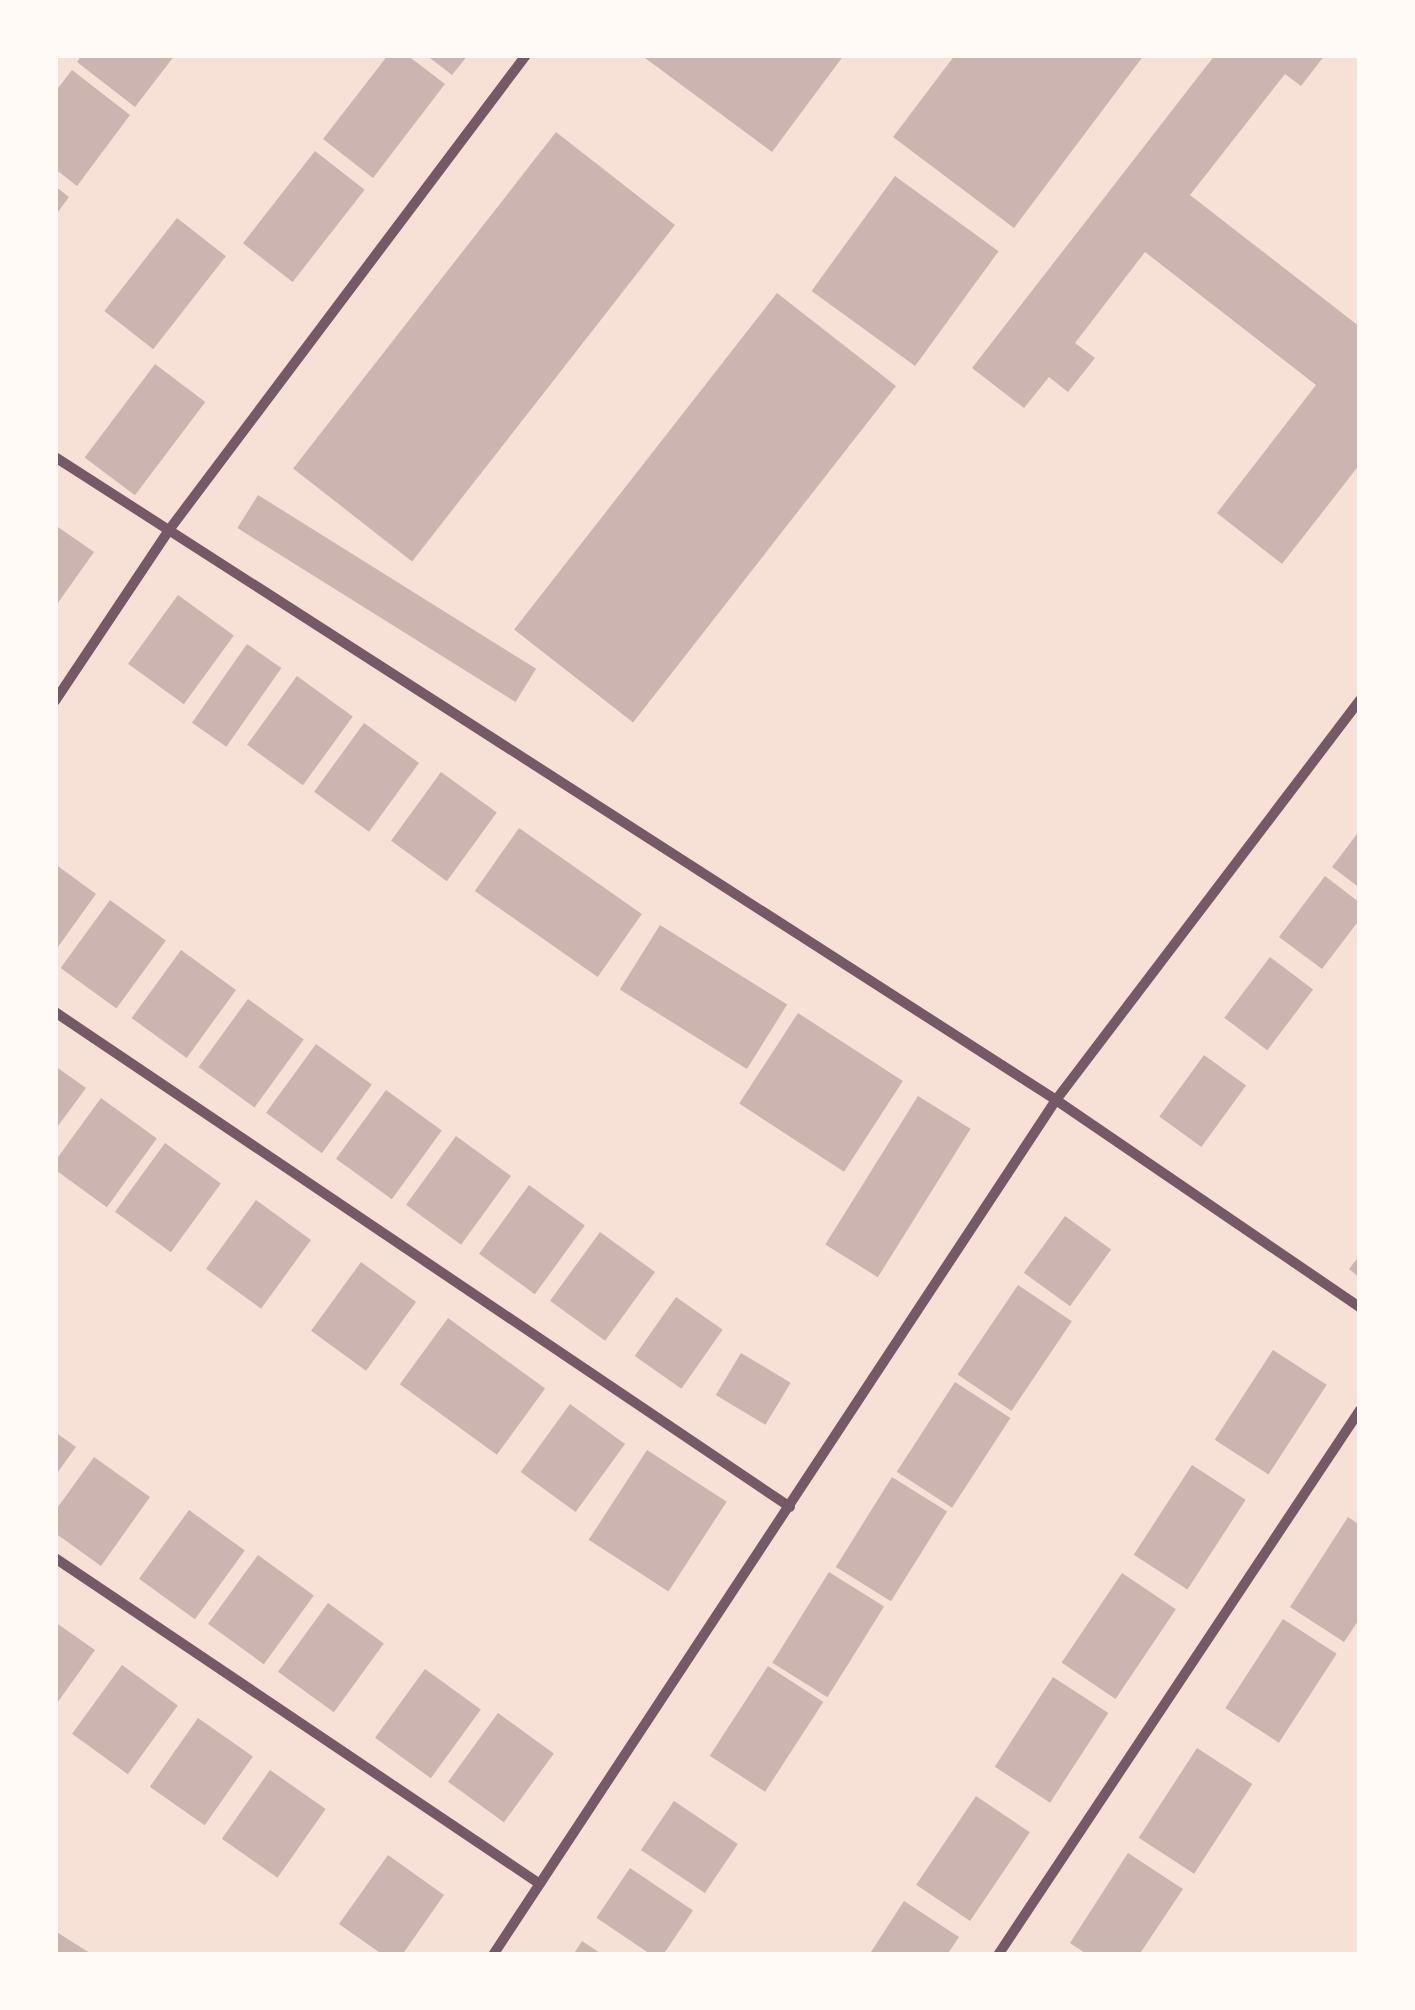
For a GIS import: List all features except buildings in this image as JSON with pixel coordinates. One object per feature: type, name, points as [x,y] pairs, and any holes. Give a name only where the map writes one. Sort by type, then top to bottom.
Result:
[{"type":"street","points":[[55,701],[169,530],[526,55]]},
{"type":"street","points":[[55,456],[1056,1100],[1360,1307]]},
{"type":"street","points":[[493,1955],[1056,1100],[1360,700]]},
{"type":"street","points":[[55,1012],[790,1508]]},
{"type":"street","points":[[998,1955],[1360,1410]]},
{"type":"street","points":[[55,1558],[540,1884]]}]
